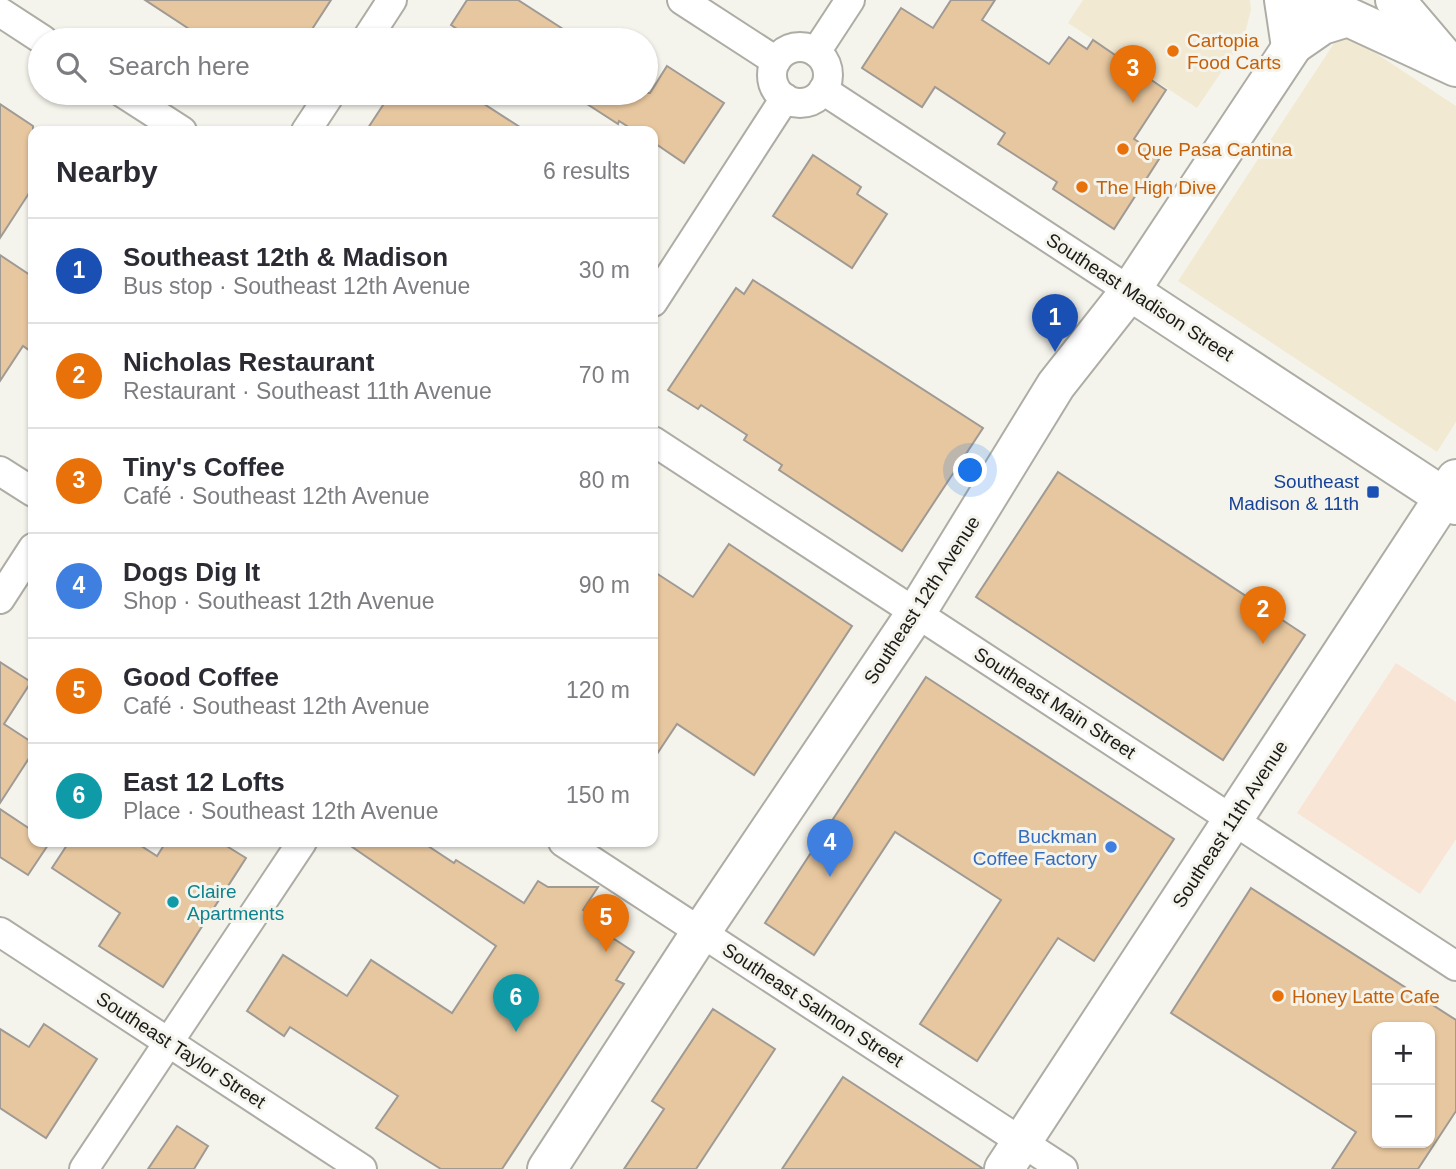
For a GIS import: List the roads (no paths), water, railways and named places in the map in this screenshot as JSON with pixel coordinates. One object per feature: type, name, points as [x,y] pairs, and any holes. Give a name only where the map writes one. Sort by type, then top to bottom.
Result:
[{"type":"main road","points":[[1284,0],[1291,47],[1322,25],[1348,18],[1453,65]]},
{"type":"main road","name":"Southeast 12th Avenue","points":[[547,1169],[701,932],[916,613],[1049,396],[1130,291],[1323,0]]},
{"type":"main road","points":[[1395,0],[1453,65]]},
{"type":"main road","name":"Southeast Madison Street","points":[[1130,291],[1452,494]]},
{"type":"main road","name":"Southeast 11th Avenue","points":[[1013,1155],[1452,494]]},
{"type":"street","points":[[374,28],[392,0]]},
{"type":"street","points":[[682,0],[776,61]]},
{"type":"street","points":[[816,52],[850,0]]},
{"type":"street","points":[[0,12],[28,30]]},
{"type":"street","points":[[805,47],[816,52],[828,71],[823,90],[816,98],[804,103],[785,98],[773,82],[776,61],[793,48],[805,47]]},
{"type":"street","name":"Southeast Madison Street","points":[[823,90],[1130,291]]},
{"type":"street","points":[[658,294],[785,98]]},
{"type":"street","points":[[142,105],[174,126]]},
{"type":"street","points":[[309,126],[323,105]]},
{"type":"street","name":"Southeast Main Street","points":[[658,444],[1456,966]]},
{"type":"street","points":[[0,471],[28,489]]},
{"type":"street","points":[[0,599],[28,556]]},
{"type":"street","points":[[85,1169],[299,847]]},
{"type":"street","name":"Southeast Salmon Street","points":[[570,847],[701,932],[1013,1155],[1063,1169]]},
{"type":"street","name":"Southeast Taylor Street","points":[[0,932],[362,1169]]},
{"type":"place","name":"Cartopia Food Carts","points":[[1173,51]]},
{"type":"place","name":"Tiny's Coffee","points":[[1133,103]]},
{"type":"place","name":"Que Pasa Cantina","points":[[1123,149]]},
{"type":"place","name":"The High Dive","points":[[1082,187]]},
{"type":"place","name":"Southeast 12th & Madison","points":[[1055,352]]},
{"type":"place","name":"Southeast Madison & 11th","points":[[1373,492]]},
{"type":"place","name":"Nicholas Restaurant","points":[[1263,644]]},
{"type":"place","name":"Buckman Coffee Factory","points":[[1111,847]]},
{"type":"place","name":"Dogs Dig It","points":[[830,877]]},
{"type":"place","name":"Claire Apartments","points":[[173,902]]},
{"type":"place","name":"Good Coffee","points":[[606,952]]},
{"type":"place","name":"Honey Latte Cafe","points":[[1278,996]]},
{"type":"place","name":"East 12 Lofts","points":[[516,1032]]}]
